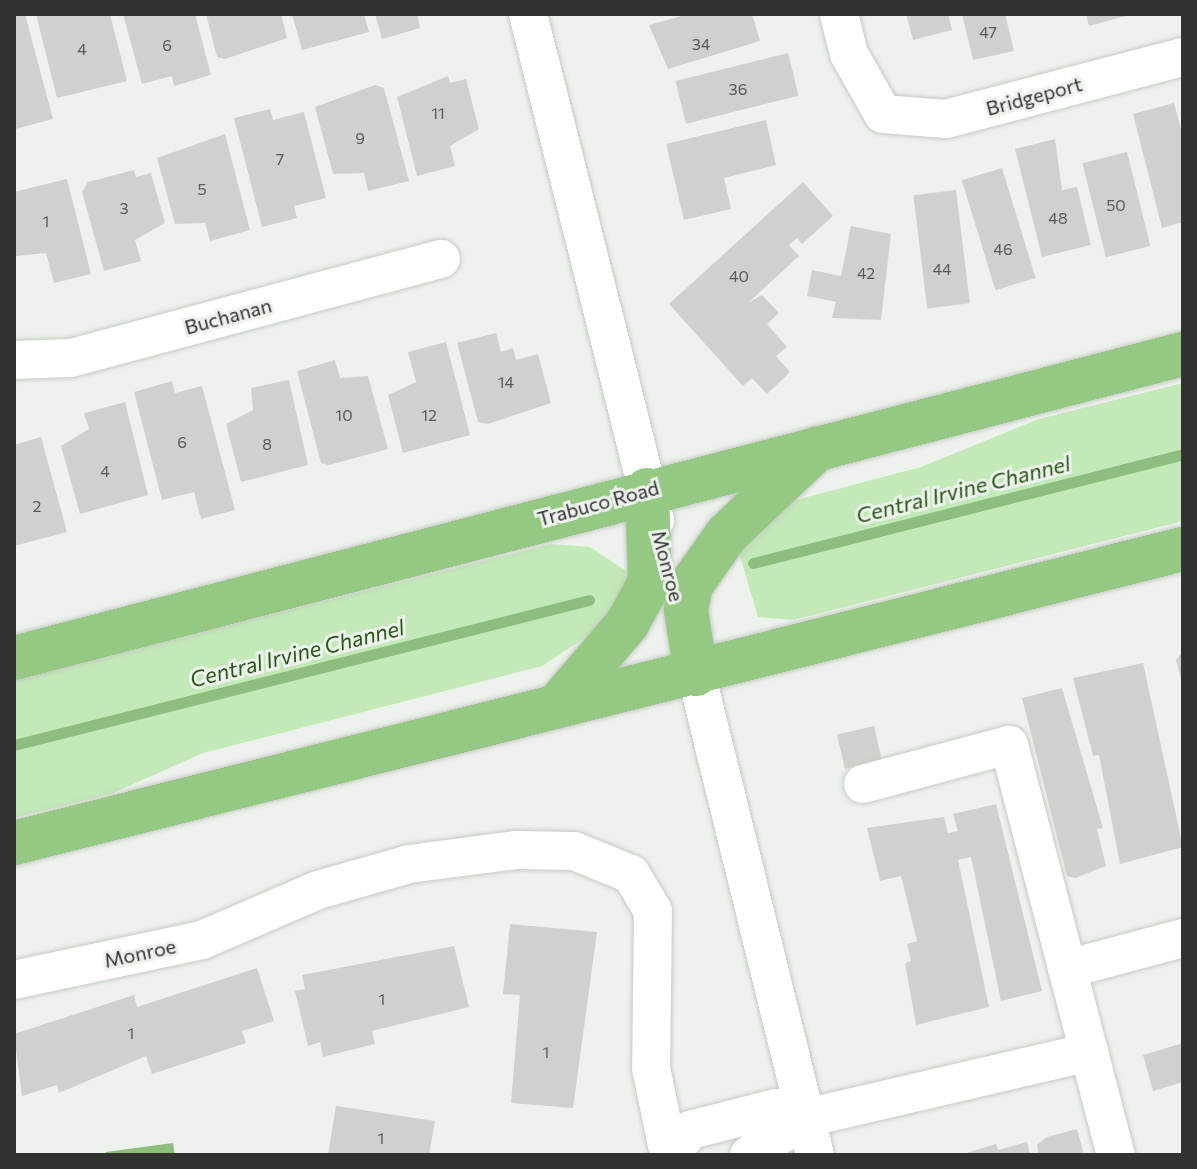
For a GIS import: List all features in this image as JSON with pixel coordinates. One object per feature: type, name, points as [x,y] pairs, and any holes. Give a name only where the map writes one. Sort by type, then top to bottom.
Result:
[{"type":"main road","name":"Trabuco Road","points":[[14,658],[647,490],[1183,354]]},
{"type":"main road","points":[[696,674],[686,610],[698,572],[821,445]]},
{"type":"main road","points":[[556,707],[627,624],[650,582],[647,490]]},
{"type":"main road","points":[[14,843],[696,674],[1183,549]]},
{"type":"street","name":"Monroe","points":[[528,14],[815,1155]]},
{"type":"street","name":"Bridgeport","points":[[839,14],[849,54],[883,114],[946,119],[1183,57]]},
{"type":"street","name":"Buchanan","points":[[14,360],[71,358],[441,259]]},
{"type":"street","points":[[863,784],[1009,745],[1116,1155]]},
{"type":"street","name":"Monroe","points":[[14,980],[202,940],[318,890],[409,864],[517,850],[574,851],[631,874],[653,911],[651,1068],[670,1155]]},
{"type":"street","points":[[1067,969],[1183,938]]},
{"type":"street","name":"Monroe","points":[[749,1155],[806,1118],[1089,1052]]},
{"type":"street","name":"Monroe","points":[[670,1155],[690,1130],[776,1108],[806,1118]]},
{"type":"shaded area","points":[[1183,383],[1183,521],[793,620],[758,617],[737,546],[777,505],[921,467],[1039,419]]},
{"type":"shaded area","points":[[551,544],[590,547],[632,575],[603,626],[542,666],[203,753],[111,794],[14,818],[14,679]]},
{"type":"shaded area","points":[[173,1143],[175,1155],[106,1155],[106,1152]]},
{"type":"building","points":[[14,14],[25,14],[53,119],[15,129]]},
{"type":"building","points":[[36,14],[110,14],[127,81],[57,98]]},
{"type":"building","points":[[123,14],[195,14],[211,75],[174,86],[172,76],[142,84]]},
{"type":"building","points":[[206,14],[281,14],[287,38],[225,59],[217,57]]},
{"type":"building","points":[[292,14],[364,14],[369,32],[302,50]]},
{"type":"building","points":[[375,14],[417,14],[420,28],[382,39]]},
{"type":"building","points":[[689,14],[752,14],[760,41],[668,69],[649,25]]},
{"type":"building","points":[[906,14],[948,14],[952,30],[913,40]]},
{"type":"building","points":[[962,14],[1005,14],[1014,51],[973,60]]},
{"type":"building","points":[[1086,14],[1130,14],[1130,15],[1089,26]]},
{"type":"building","points":[[788,53],[799,96],[686,124],[675,81]]},
{"type":"building","points":[[448,76],[450,83],[466,79],[479,129],[450,146],[455,166],[417,176],[397,97]]},
{"type":"building","points":[[375,85],[384,88],[409,181],[368,191],[364,173],[333,174],[315,107]]},
{"type":"building","points":[[1174,103],[1183,137],[1183,222],[1162,228],[1133,114]]},
{"type":"building","points":[[270,109],[273,120],[304,112],[326,198],[294,206],[297,218],[262,227],[234,118]]},
{"type":"building","points":[[766,120],[776,165],[724,178],[731,209],[684,220],[666,144]]},
{"type":"building","points":[[225,134],[250,230],[210,241],[205,223],[175,224],[157,158]]},
{"type":"building","points":[[1055,139],[1062,190],[1077,187],[1091,245],[1042,257],[1015,149]]},
{"type":"building","points":[[1127,152],[1150,246],[1106,257],[1082,163]]},
{"type":"building","points":[[1002,168],[1036,278],[995,290],[962,180]]},
{"type":"building","points":[[134,170],[136,177],[151,173],[165,223],[135,240],[141,261],[104,271],[82,192],[88,182]]},
{"type":"building","points":[[67,179],[91,274],[54,283],[46,253],[16,256],[14,192]]},
{"type":"building","points":[[803,182],[833,216],[802,244],[797,238],[789,245],[799,256],[748,303],[762,295],[779,313],[767,324],[787,347],[776,356],[790,372],[767,394],[752,378],[743,386],[669,304]]},
{"type":"building","points":[[956,190],[970,303],[927,308],[913,195]]},
{"type":"building","points":[[851,226],[891,234],[881,320],[832,318],[836,302],[807,296],[812,270],[841,276]]},
{"type":"building","points":[[496,333],[501,352],[513,348],[516,360],[538,354],[551,403],[488,424],[478,422],[457,343]]},
{"type":"building","points":[[446,342],[470,435],[403,453],[388,395],[416,382],[408,352]]},
{"type":"building","points":[[335,360],[340,378],[368,376],[388,449],[329,465],[321,463],[297,371]]},
{"type":"building","points":[[289,380],[308,465],[241,482],[226,424],[253,410],[251,388]]},
{"type":"building","points":[[172,381],[175,393],[202,386],[235,510],[201,519],[194,492],[162,500],[134,392]]},
{"type":"building","points":[[125,402],[148,495],[80,514],[61,446],[89,429],[84,413]]},
{"type":"building","points":[[41,437],[67,532],[14,546],[14,445]]},
{"type":"building","points":[[1183,651],[1183,678],[1181,679],[1176,660]]},
{"type":"building","points":[[1143,663],[1183,847],[1120,864],[1099,755],[1093,756],[1073,678]]},
{"type":"building","points":[[1062,688],[1103,828],[1097,829],[1106,866],[1075,878],[1067,876],[1022,698]]},
{"type":"building","points":[[874,726],[882,760],[845,769],[837,735]]},
{"type":"building","points":[[996,804],[1042,991],[1001,1001],[971,857],[958,860],[989,1007],[916,1025],[905,963],[911,961],[907,944],[917,941],[901,876],[880,881],[867,828],[944,817],[948,833],[958,831],[953,814]]},
{"type":"building","points":[[510,924],[597,932],[573,1108],[511,1103],[520,995],[503,994]]},
{"type":"building","points":[[454,946],[469,1007],[372,1031],[375,1044],[323,1057],[320,1042],[308,1046],[295,991],[305,989],[302,975]]},
{"type":"building","points":[[257,968],[274,1021],[242,1031],[246,1043],[152,1074],[146,1056],[59,1093],[57,1085],[22,1096],[14,1034],[134,995],[137,1007]]},
{"type":"building","points":[[1183,1043],[1183,1082],[1153,1091],[1143,1055]]},
{"type":"building","points":[[336,1106],[435,1121],[429,1155],[328,1155]]},
{"type":"building","points":[[1077,1129],[1084,1155],[1039,1155],[1037,1145],[1047,1137]]},
{"type":"building","points":[[1027,1142],[1030,1155],[960,1155],[996,1144],[998,1150]]},
{"type":"waterway","name":"Central Irvine Channel","points":[[753,563],[1183,454]]},
{"type":"waterway","name":"Central Irvine Channel","points":[[14,745],[589,600]]}]
